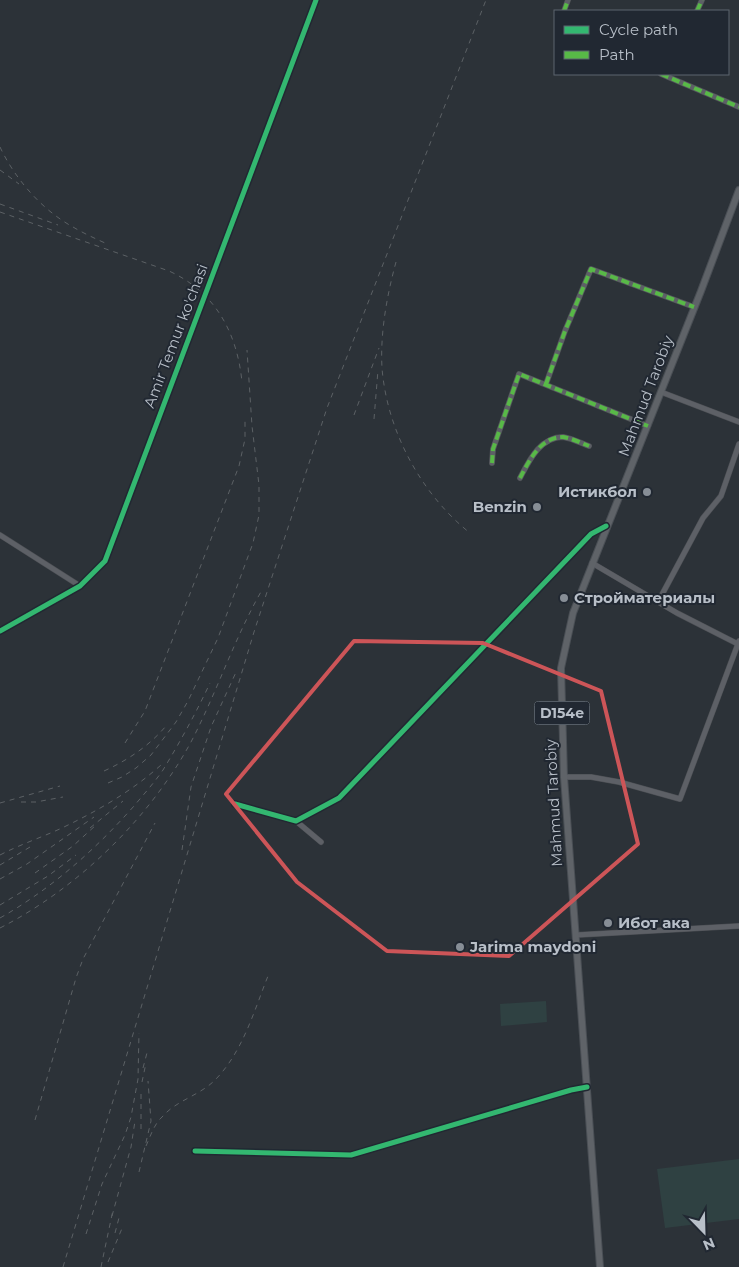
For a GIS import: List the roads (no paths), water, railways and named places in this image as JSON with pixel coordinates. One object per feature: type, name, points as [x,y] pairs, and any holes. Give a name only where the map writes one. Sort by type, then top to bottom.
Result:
[{"type":"main road","name":"Mahmud Tarobiy","points":[[600,1267],[564,777],[561,668],[573,612],[606,526],[648,426],[739,190]]},
{"type":"street","name":"Amir Temur ko'chasi","points":[[0,631],[80,586],[105,561],[316,0]]},
{"type":"street","points":[[672,76],[739,107]]},
{"type":"street","points":[[546,384],[565,331],[591,269],[694,307]]},
{"type":"street","points":[[492,463],[493,449],[519,374],[648,426]]},
{"type":"street","points":[[661,392],[739,422]]},
{"type":"street","points":[[520,478],[539,447],[551,440],[565,437],[589,446]]},
{"type":"street","points":[[658,602],[703,518],[721,496],[739,444]]},
{"type":"street","points":[[296,821],[339,798],[589,535],[606,526]]},
{"type":"street","points":[[0,535],[80,586]]},
{"type":"street","points":[[564,777],[590,777],[615,781],[680,799],[738,643],[677,613],[592,563]]},
{"type":"street","points":[[235,804],[296,821],[321,842]]},
{"type":"street","points":[[576,935],[739,926]]},
{"type":"street","points":[[195,1151],[351,1155],[571,1090],[587,1087]]},
{"type":"railway","points":[[63,1267],[254,632],[327,408],[486,0]]},
{"type":"railway","points":[[0,147],[13,171],[40,203],[62,220],[105,243]]},
{"type":"railway","points":[[0,170],[19,184]]},
{"type":"railway","points":[[0,204],[58,225]]},
{"type":"railway","points":[[0,212],[169,271],[185,280],[211,302],[229,330],[235,347],[242,382]]},
{"type":"railway","points":[[396,262],[387,301],[382,341],[382,368],[385,392],[391,415],[399,438],[422,480],[436,500],[470,533]]},
{"type":"railway","points":[[354,415],[379,348]]},
{"type":"railway","points":[[108,783],[136,768],[151,755],[176,722],[218,638],[253,543],[259,515],[259,485],[252,426],[247,350]]},
{"type":"railway","points":[[374,419],[378,370]]},
{"type":"railway","points":[[125,743],[145,711],[239,466],[245,439],[245,420]]},
{"type":"railway","points":[[0,928],[29,912],[84,872],[133,824],[154,798],[191,742],[243,627],[262,590]]},
{"type":"railway","points":[[182,850],[191,787],[211,727],[237,670]]},
{"type":"railway","points":[[0,918],[19,907],[72,868],[134,806],[163,770],[188,727],[210,683]]},
{"type":"railway","points":[[104,771],[138,752],[166,726]]},
{"type":"railway","points":[[0,855],[64,827],[102,807],[127,792],[161,765]]},
{"type":"railway","points":[[0,803],[60,786]]},
{"type":"railway","points":[[21,802],[36,802],[63,797]]},
{"type":"railway","points":[[90,828],[123,801]]},
{"type":"railway","points":[[0,879],[27,864],[94,817]]},
{"type":"railway","points":[[35,1120],[83,959],[155,823]]},
{"type":"railway","points":[[35,873],[73,846],[96,825]]},
{"type":"railway","points":[[0,865],[30,847]]},
{"type":"railway","points":[[0,905],[48,876],[76,855]]},
{"type":"railway","points":[[146,1146],[160,1119],[169,1110],[210,1085],[234,1056],[247,1030],[268,976]]},
{"type":"railway","points":[[86,1234],[102,1184],[125,1135],[131,1117],[138,1079],[139,1033]]},
{"type":"railway","points":[[143,1068],[148,1049]]},
{"type":"railway","points":[[142,1082],[146,1063]]},
{"type":"railway","points":[[139,1172],[151,1121],[148,1081]]},
{"type":"railway","points":[[141,1094],[141,1129]]},
{"type":"railway","points":[[112,1216],[131,1147],[135,1121]]},
{"type":"railway","points":[[101,1267],[113,1210]]},
{"type":"railway","points":[[115,1233],[120,1214]]},
{"type":"railway","points":[[108,1262],[123,1226]]},
{"type":"place","name":"Истикбол","points":[[647,492]]},
{"type":"place","name":"Benzin","points":[[537,507]]},
{"type":"place","name":"Стройматериалы","points":[[564,598]]},
{"type":"place","name":"Ибот ака","points":[[608,923]]},
{"type":"place","name":"Jarima maydoni","points":[[460,947]]}]
